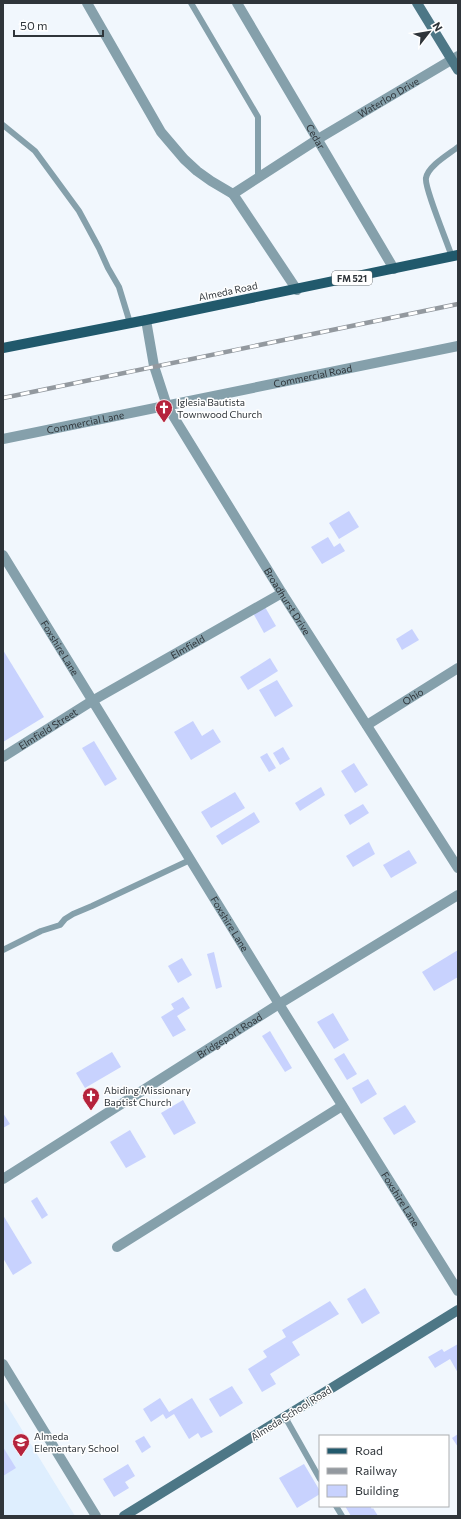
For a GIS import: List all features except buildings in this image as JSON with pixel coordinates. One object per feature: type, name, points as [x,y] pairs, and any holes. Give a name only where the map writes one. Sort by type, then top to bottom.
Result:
[{"type":"main road","name":"Almeda Road","points":[[3,348],[297,290],[455,256]]},
{"type":"street","points":[[87,3],[161,132],[184,160],[210,181],[233,194],[297,290]]},
{"type":"street","points":[[418,3],[455,58],[458,70]]},
{"type":"street","name":"Cedar","points":[[241,4],[394,270]]},
{"type":"street","name":"Waterloo Drive","points":[[233,194],[258,176],[318,139],[455,58]]},
{"type":"street","name":"Broadhurst Drive","points":[[146,320],[154,366],[167,406],[282,593],[458,868]]},
{"type":"street","name":"Commercial Road","points":[[167,406],[458,346]]},
{"type":"street","name":"Commercial Lane","points":[[3,438],[167,406]]},
{"type":"street","name":"Foxshire Lane","points":[[3,555],[342,1106],[458,1291]]},
{"type":"street","name":"Elmfield","points":[[92,701],[282,593]]},
{"type":"street","name":"Ohio","points":[[367,725],[458,668]]},
{"type":"street","name":"Elmfield Street","points":[[3,757],[92,701]]},
{"type":"street","name":"Bridgeport Road","points":[[3,1179],[279,1004],[458,895]]},
{"type":"street","points":[[117,1247],[342,1106]]},
{"type":"street","name":"Almeda School Road","points":[[124,1516],[458,1310]]},
{"type":"street","points":[[3,1364],[96,1516]]},
{"type":"lane","points":[[191,3],[258,117],[258,176]]},
{"type":"lane","points":[[3,126],[35,151],[79,211],[119,287],[130,323]]},
{"type":"lane","points":[[455,256],[425,179],[430,168],[458,146]]},
{"type":"lane","points":[[3,950],[41,931],[60,925],[65,919],[73,914],[190,860]]},
{"type":"lane","points":[[285,1417],[319,1477]]},
{"type":"lane","points":[[337,1507],[342,1516]]},
{"type":"shaded area","name":"Almeda Elementary School","points":[[3,1399],[75,1516],[3,1516]]},
{"type":"railway","points":[[3,398],[458,304]]},
{"type":"place","name":"Iglesia Bautista Townwood Church","points":[[164,423]]},
{"type":"place","name":"Abiding Missionary Baptist Church","points":[[91,1111]]},
{"type":"place","name":"Almeda Elementary School","points":[[21,1457]]}]
